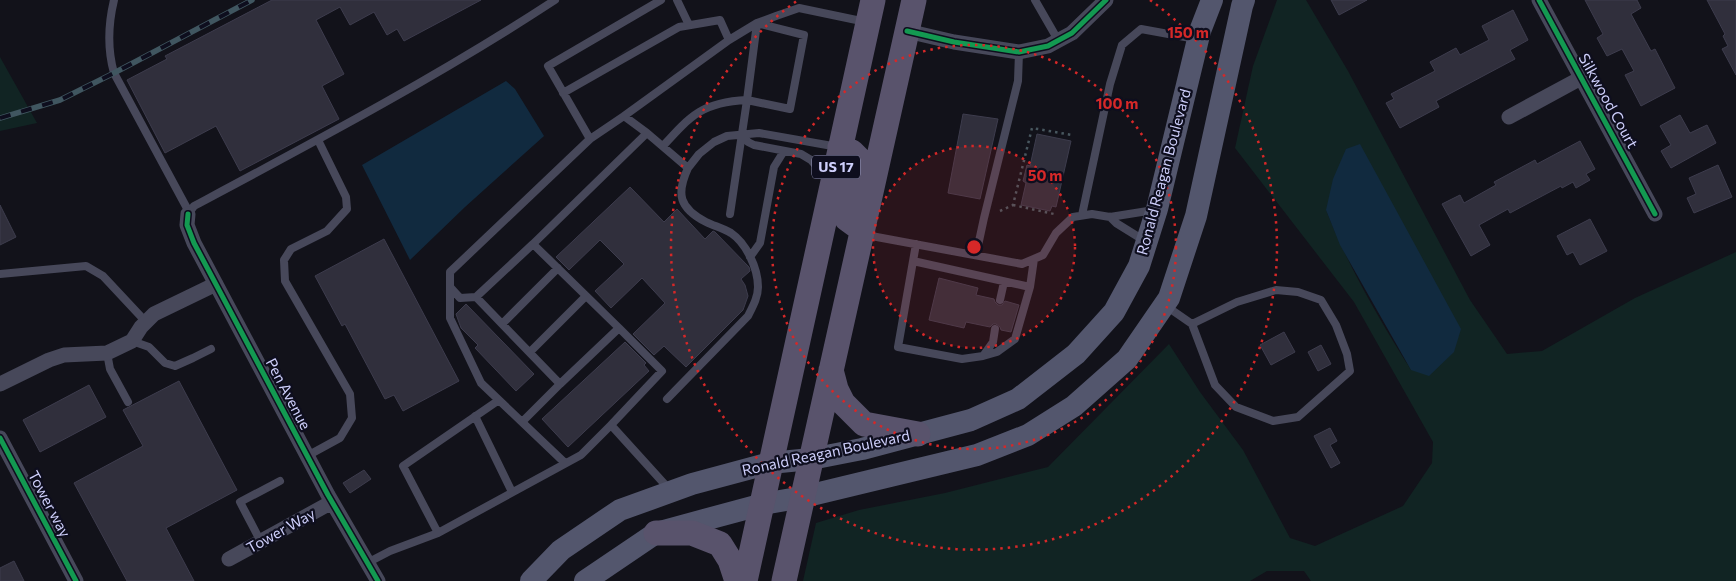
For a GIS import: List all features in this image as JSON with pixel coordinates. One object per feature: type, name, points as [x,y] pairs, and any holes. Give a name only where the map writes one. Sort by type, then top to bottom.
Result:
[{"type":"main road","name":"US 17","points":[[784,581],[914,0]]},
{"type":"main road","name":"Ronald Reagan Boulevard","points":[[531,581],[561,550],[620,510],[692,484],[770,463],[811,459],[862,449],[972,420],[1018,398],[1076,354],[1114,312],[1139,266],[1157,209],[1198,39],[1212,0]]},
{"type":"main road","points":[[585,581],[656,533],[763,504],[803,497],[977,456],[1028,435],[1074,406],[1127,359],[1169,298],[1196,216],[1244,0]]},
{"type":"main road","name":"US 17","points":[[745,581],[870,11]]},
{"type":"main road","points":[[1198,39],[1213,46],[1218,64],[1208,128],[1208,160]]},
{"type":"main road","points":[[840,147],[852,152],[858,158],[846,213],[847,219],[862,232]]},
{"type":"main road","points":[[831,369],[836,389],[843,402],[864,424],[918,434]]},
{"type":"main road","points":[[656,533],[692,533],[720,544],[730,560],[737,581]]},
{"type":"street","points":[[907,31],[954,42],[1019,52],[1048,46],[1072,33],[1106,0]]},
{"type":"street","name":"Silkwood Court","points":[[1539,0],[1655,214]]},
{"type":"street","points":[[1509,117],[1581,78]]},
{"type":"street","name":"Pen Avenue","points":[[189,213],[187,225],[194,243],[332,502],[378,581]]},
{"type":"street","points":[[0,384],[49,360],[64,355],[108,353],[132,341],[154,314],[216,284]]},
{"type":"street","name":"Tower way","points":[[0,438],[76,581]]},
{"type":"street","name":"Tower Way","points":[[229,559],[332,502]]},
{"type":"lane","points":[[114,0],[109,20],[110,59],[114,73],[189,213],[194,206],[318,140],[555,0]]},
{"type":"lane","points":[[590,139],[548,66],[661,0]]},
{"type":"lane","points":[[677,0],[689,25]]},
{"type":"lane","points":[[1035,0],[1058,40]]},
{"type":"lane","points":[[565,463],[482,383],[450,318],[450,272],[590,139],[757,23],[800,4],[870,11]]},
{"type":"lane","points":[[563,93],[679,27],[720,20],[730,40]]},
{"type":"lane","points":[[662,146],[688,119],[706,107],[725,101],[747,100],[790,109],[804,35],[757,23]]},
{"type":"lane","points":[[730,214],[743,135],[757,23]]},
{"type":"lane","points":[[1082,215],[1110,84],[1122,45],[1141,30],[1198,39]]},
{"type":"lane","points":[[976,255],[1018,81],[1019,52]]},
{"type":"lane","points":[[624,116],[688,168]]},
{"type":"lane","points":[[450,287],[460,298],[476,297],[647,133]]},
{"type":"lane","points":[[666,399],[748,316],[756,300],[758,287],[750,257],[741,242],[732,233],[705,221],[683,202],[680,192],[688,168],[699,154],[714,142],[727,136],[760,133],[840,147]]},
{"type":"lane","points":[[743,135],[748,142],[754,145],[801,154],[812,160],[832,184]]},
{"type":"lane","points":[[307,456],[340,438],[352,418],[350,394],[285,281],[284,260],[291,249],[327,232],[347,209],[346,197],[318,140]]},
{"type":"lane","points":[[750,257],[760,243],[774,167],[784,151]]},
{"type":"lane","points":[[862,232],[1022,264],[1043,255],[1056,233],[1073,216],[1092,214],[1110,217],[1157,209]]},
{"type":"lane","points":[[1110,217],[1116,223],[1147,242]]},
{"type":"lane","points":[[367,563],[390,551],[438,533],[580,455],[662,371],[533,244]]},
{"type":"lane","points":[[916,244],[898,347],[962,360],[997,352],[1015,339],[1030,287],[1034,259]]},
{"type":"lane","points":[[913,261],[1030,287]]},
{"type":"lane","points":[[0,274],[86,266],[103,276],[146,322]]},
{"type":"lane","points":[[502,324],[558,268]]},
{"type":"lane","points":[[1000,300],[1004,282]]},
{"type":"lane","points":[[1164,305],[1192,324],[1215,385],[1236,406],[1273,421],[1298,417],[1350,371],[1347,354],[1336,325],[1321,300],[1298,292],[1276,290],[1237,302],[1192,324]]},
{"type":"lane","points":[[530,352],[586,296]]},
{"type":"lane","points":[[476,297],[560,384]]},
{"type":"lane","points":[[522,422],[619,328]]},
{"type":"lane","points":[[983,356],[992,342],[995,329]]},
{"type":"lane","points":[[132,341],[148,347],[165,363],[174,366],[211,349]]},
{"type":"lane","points":[[108,353],[110,369],[128,402]]},
{"type":"lane","points":[[438,533],[403,466],[499,400]]},
{"type":"lane","points":[[474,416],[512,492]]},
{"type":"lane","points":[[611,425],[671,491]]},
{"type":"lane","points":[[261,542],[240,502],[280,481]]},
{"type":"path","points":[[1013,205],[1032,128],[1072,135]]},
{"type":"path","points":[[1000,211],[1013,205],[1054,214]]},
{"type":"green space","points":[[1277,0],[1306,0],[1348,71],[1470,300],[1507,354],[1542,351],[1635,298],[1736,252],[1736,581],[1311,581],[1304,571],[1267,571],[1250,581],[803,581],[816,523],[859,510],[945,493],[1048,467],[1169,344],[1200,392],[1243,450],[1290,538],[1315,546],[1403,506],[1432,463],[1433,442],[1354,302],[1235,148],[1253,66]],"holes":[[[1326,210],[1411,370],[1365,292]]]},
{"type":"green space","points":[[0,57],[37,123],[0,131]]},
{"type":"water","points":[[506,81],[515,89],[544,136],[465,207],[410,260],[362,165]]},
{"type":"water","points":[[1360,144],[1461,329],[1454,352],[1429,376],[1411,370],[1340,245],[1326,210],[1333,179],[1346,149]]},
{"type":"building","points":[[272,0],[481,0],[404,41],[397,29],[387,35],[374,12],[350,25],[340,7],[316,20],[344,74],[322,86],[339,119],[240,171],[216,126],[165,153],[127,80],[167,59],[165,56]]},
{"type":"building","points":[[1331,0],[1367,0],[1339,15]]},
{"type":"building","points":[[1585,0],[1637,0],[1641,8],[1631,14],[1651,51],[1655,49],[1675,88],[1641,106],[1625,75],[1634,71],[1622,49],[1607,56],[1597,38],[1603,34]]},
{"type":"building","points":[[1707,0],[1736,0],[1736,75],[1722,49],[1728,46],[1723,36],[1725,34]]},
{"type":"building","points":[[1513,10],[1528,40],[1510,50],[1515,59],[1436,101],[1439,107],[1400,128],[1386,103],[1394,99],[1391,94],[1435,71],[1430,62],[1456,48],[1460,55],[1489,40],[1482,26]]},
{"type":"building","points":[[963,114],[998,119],[980,199],[948,193]]},
{"type":"building","points":[[1680,115],[1690,133],[1707,125],[1716,143],[1671,168],[1661,151],[1671,145],[1660,126]]},
{"type":"building","points":[[1037,134],[1071,141],[1056,207],[1052,206],[1050,211],[1021,205],[1026,183],[1023,181],[1027,165],[1030,166]]},
{"type":"building","points":[[1580,141],[1595,169],[1586,174],[1590,180],[1576,188],[1573,182],[1562,188],[1561,186],[1510,213],[1508,209],[1479,225],[1490,245],[1471,256],[1442,204],[1460,195],[1464,203],[1496,185],[1494,182],[1535,160],[1537,164]]},
{"type":"building","points":[[1718,165],[1732,197],[1694,213],[1687,198],[1696,194],[1689,178]]},
{"type":"building","points":[[630,187],[664,222],[677,209],[705,239],[713,231],[715,232],[749,267],[750,271],[741,279],[748,296],[743,310],[686,367],[664,346],[654,355],[633,334],[665,303],[642,278],[611,308],[595,291],[624,264],[600,240],[569,270],[556,257]]},
{"type":"building","points":[[0,205],[16,237],[0,245]]},
{"type":"building","points":[[1590,219],[1607,251],[1580,265],[1573,252],[1567,255],[1557,236]]},
{"type":"building","points":[[384,239],[459,381],[403,411],[394,395],[385,399],[345,324],[342,326],[315,276]]},
{"type":"building","points":[[939,278],[978,288],[976,295],[994,299],[998,305],[1002,305],[1005,301],[1019,305],[1011,332],[1001,330],[996,324],[990,327],[966,322],[964,328],[929,320]]},
{"type":"building","points":[[466,304],[534,374],[516,391],[475,348],[478,345],[461,328],[456,314]]},
{"type":"building","points":[[1284,332],[1295,352],[1271,365],[1260,345]]},
{"type":"building","points":[[625,342],[646,363],[644,365],[649,371],[568,447],[542,419]]},
{"type":"building","points":[[1321,345],[1331,364],[1318,371],[1308,352]]},
{"type":"building","points":[[179,381],[237,490],[166,528],[194,581],[127,581],[74,483],[143,446],[123,410]]},
{"type":"building","points":[[89,385],[106,417],[40,452],[23,420]]},
{"type":"building","points":[[1330,428],[1337,441],[1330,445],[1340,463],[1331,468],[1314,436]]},
{"type":"building","points":[[364,470],[371,479],[350,493],[343,483]]},
{"type":"building","points":[[14,561],[24,581],[0,581],[0,568]]},
{"type":"railway","points":[[0,118],[60,100],[252,0]]},
{"type":"cycle path","points":[[907,31],[954,42],[1019,52],[1048,46],[1072,33],[1106,0]]},
{"type":"cycle path","points":[[1539,0],[1655,214]]},
{"type":"cycle path","points":[[188,214],[187,225],[194,243],[328,495],[378,581]]},
{"type":"cycle path","points":[[0,438],[76,581]]}]
